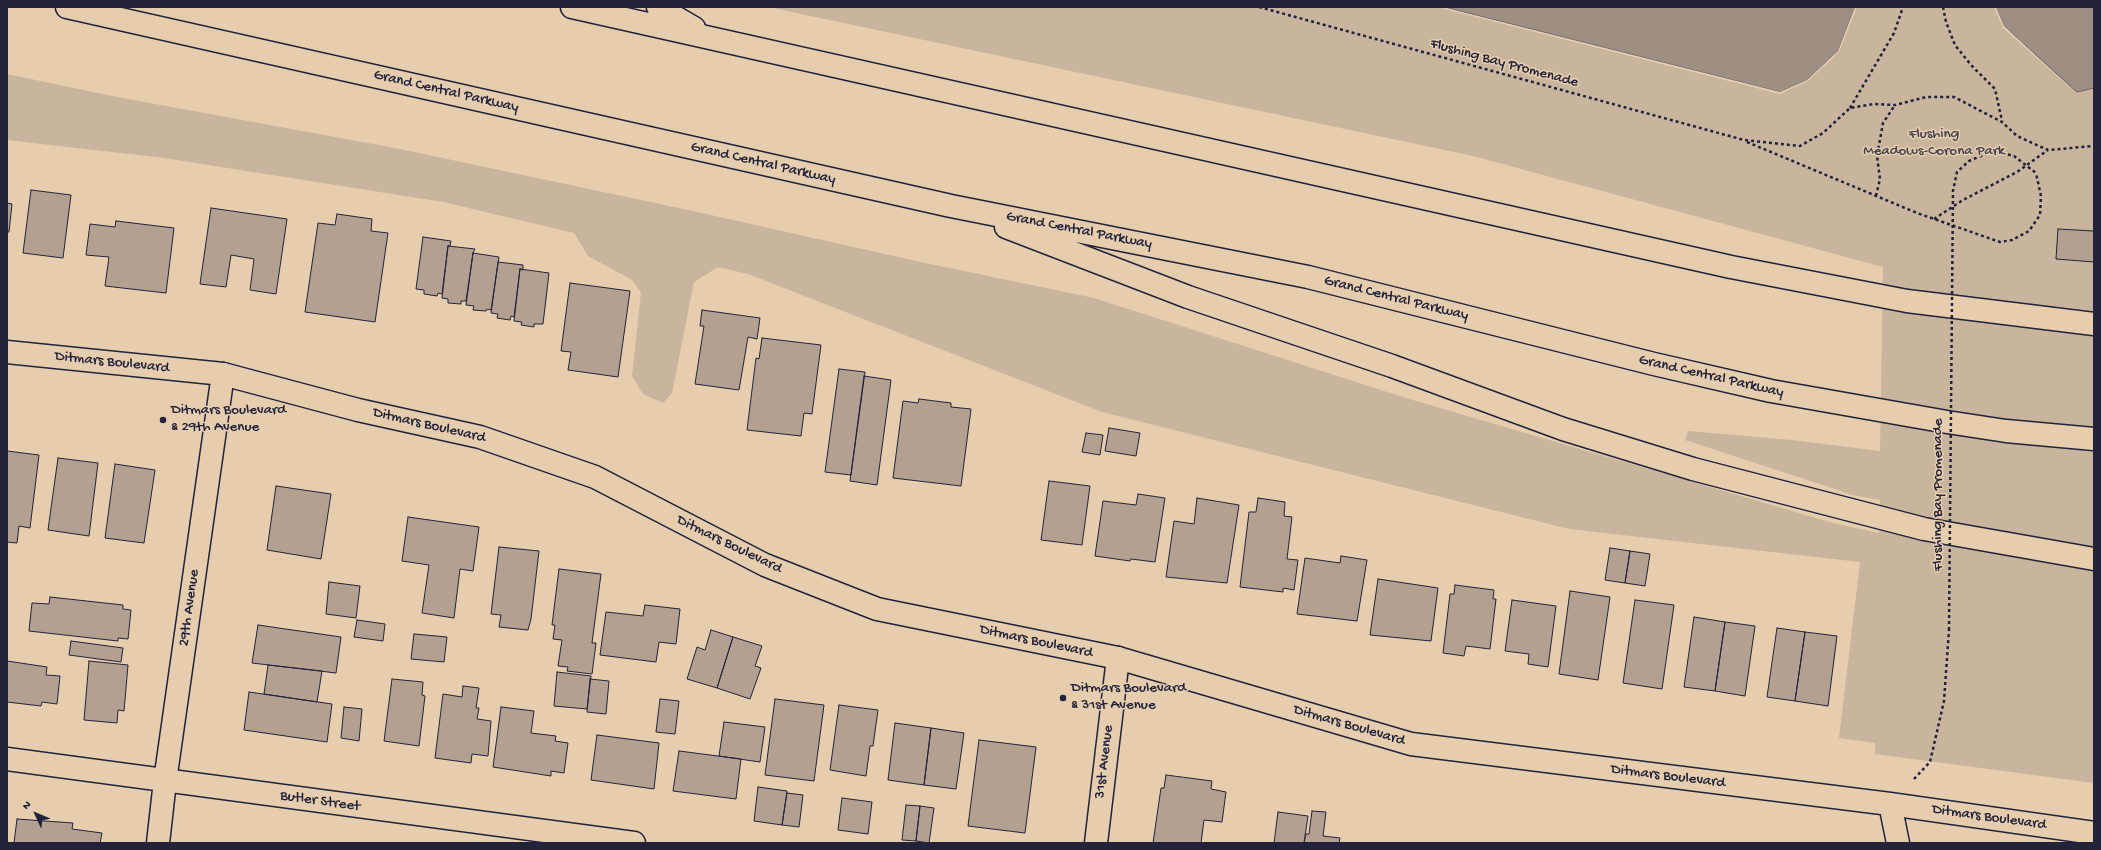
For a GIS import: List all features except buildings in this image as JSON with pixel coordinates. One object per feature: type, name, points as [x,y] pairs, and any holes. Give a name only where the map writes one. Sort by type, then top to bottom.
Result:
[{"type":"main road","name":"Grand Central Parkway","points":[[67,7],[951,206],[1308,277],[1646,362],[1771,391],[1962,425],[2006,431],[2094,439]]},
{"type":"main road","points":[[572,7],[1731,267],[1908,301],[2094,324]]},
{"type":"main road","points":[[658,7],[710,38]]},
{"type":"main road","points":[[951,206],[1188,297],[1392,366],[1563,429],[1685,466],[1811,501],[1924,529],[2094,559]]},
{"type":"main road","name":"Ditmars Boulevard","points":[[7,352],[223,374],[358,410],[480,437],[595,477],[765,565],[877,609],[1118,658],[1411,744],[1890,804],[2094,833]]},
{"type":"main road","name":"29th Avenue","points":[[158,843],[165,781],[223,374]]},
{"type":"main road","name":"31st Avenue","points":[[1096,843],[1118,658]]},
{"type":"main road","name":"Butler Street","points":[[7,759],[634,843]]},
{"type":"main road","points":[[1890,804],[1898,843]]},
{"type":"path","name":"Flushing Bay Promenade","points":[[1259,7],[1744,140],[1876,196],[1934,219],[2000,242],[2012,240],[2029,231],[2040,215],[2041,196],[2036,173],[2014,156],[1993,151],[1969,161],[1957,172],[1953,191],[1949,630],[1944,701],[1930,762]]},
{"type":"path","name":"Flushing Bay Promenade","points":[[1744,140],[1800,146],[1823,133],[1850,108],[1894,33],[1903,7]]},
{"type":"path","points":[[1943,7],[1955,45],[1971,65],[1995,89],[2002,122]]},
{"type":"path","points":[[1850,108],[1874,104],[1895,105],[1926,96],[1954,97],[2002,122],[2017,136],[2048,150],[2094,146]]},
{"type":"path","points":[[1876,196],[1880,179],[1877,156],[1883,124],[1895,105]]},
{"type":"path","points":[[1934,219],[1963,200],[2018,172],[2048,150]]},
{"type":"green space","name":"Flushing Meadows-Corona Park","points":[[768,7],[2094,7],[2094,783],[1875,754],[1875,743],[1839,738],[1860,562],[1569,529],[1102,412],[748,274],[718,267],[694,282],[672,393],[663,403],[643,394],[632,376],[641,292],[632,280],[588,256],[574,233],[443,202],[164,158],[7,140],[7,74],[112,96],[400,149],[1094,298],[1406,398],[1833,523],[1879,533],[1880,500],[1853,495],[1685,440],[1688,431],[1792,440],[1880,451],[1883,267],[1473,156]]},
{"type":"shaded area","points":[[1444,7],[1855,7],[1838,51],[1807,80],[1780,92]]},
{"type":"shaded area","points":[[1996,7],[2094,7],[2094,88],[2077,92],[2004,26]]},
{"type":"pier","points":[[1442,7],[1780,92],[1807,80],[1838,51],[1855,7],[1857,7],[1839,52],[1808,81],[1780,94],[1444,9]]},
{"type":"pier","points":[[1994,7],[1996,7],[2004,26],[2077,94],[2003,28]]},
{"type":"place","name":"Ditmars Boulevard & 29th Avenue","points":[[163,420]]},
{"type":"place","name":"Ditmars Boulevard & 31st Avenue","points":[[1063,698]]}]
